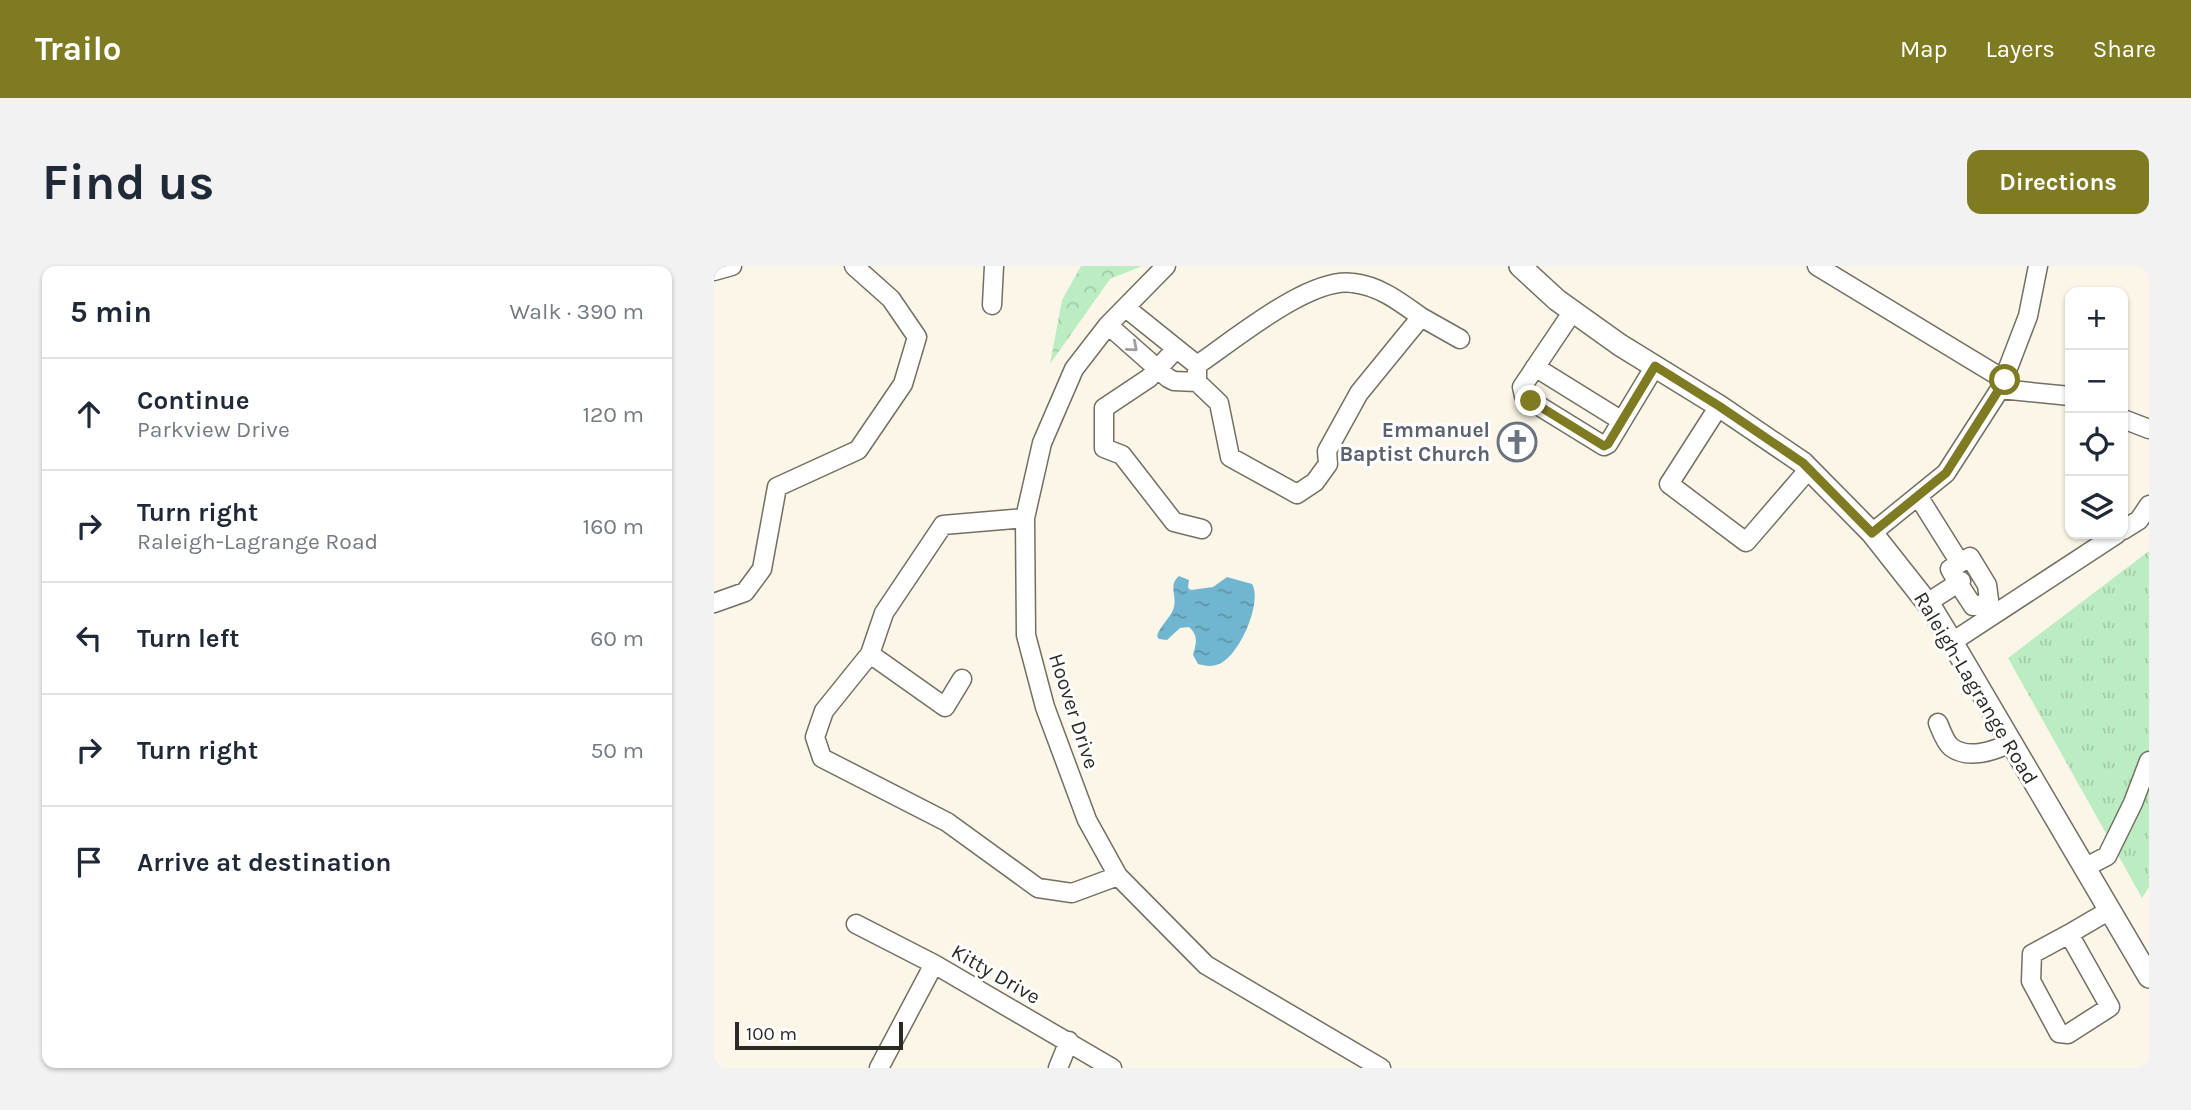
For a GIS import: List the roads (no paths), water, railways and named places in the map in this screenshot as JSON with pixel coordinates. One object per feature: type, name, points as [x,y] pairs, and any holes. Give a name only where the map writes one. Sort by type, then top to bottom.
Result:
[{"type":"main road","name":"Raleigh-Lagrange Road","points":[[1520,266],[1557,300],[1719,406],[1809,469],[1872,533],[1927,603],[1952,642],[2084,868],[2148,971]]},
{"type":"street","points":[[714,271],[732,266]]},
{"type":"street","points":[[714,603],[745,592],[762,569],[777,487],[858,450],[903,384],[917,337],[891,299],[853,266]]},
{"type":"street","points":[[992,304],[994,266]]},
{"type":"street","name":"Hoover Drive","points":[[1166,266],[1108,325],[1074,369],[1041,443],[1025,518],[1026,635],[1042,695],[1087,820],[1118,876],[1206,965],[1381,1068]]},
{"type":"street","points":[[1817,266],[2003,384],[2065,395]]},
{"type":"street","points":[[1872,533],[1946,473],[2003,384],[2028,316],[2038,266]]},
{"type":"street","points":[[1108,325],[1174,382],[1197,374],[1294,299],[1330,283],[1353,283],[1387,293],[1421,317],[1460,339]]},
{"type":"street","points":[[1126,308],[1176,349],[1219,403],[1230,457],[1297,494],[1315,482],[1328,464],[1327,451],[1359,393],[1421,317]]},
{"type":"street","points":[[1573,311],[1522,387],[1524,396],[1599,445],[1608,444],[1655,366]]},
{"type":"street","points":[[1176,349],[1149,378],[1104,408],[1104,447],[1122,455],[1174,522],[1202,529]]},
{"type":"street","points":[[1535,366],[1622,421]]},
{"type":"street","points":[[1719,406],[1669,484],[1746,542],[1809,469]]},
{"type":"street","points":[[2128,421],[2149,429]]},
{"type":"street","points":[[1917,496],[1973,587]]},
{"type":"street","points":[[2128,527],[2139,520],[2149,505]]},
{"type":"street","points":[[1025,518],[943,526],[884,613],[870,654],[824,711],[815,737],[822,758],[947,822],[1038,888],[1072,893],[1118,876]]},
{"type":"street","points":[[1927,603],[2103,539]]},
{"type":"street","points":[[1952,642],[1973,587]]},
{"type":"street","points":[[870,654],[946,707],[962,679]]},
{"type":"street","points":[[1938,723],[1948,744],[1954,749],[1983,753],[2010,743]]},
{"type":"street","points":[[2084,868],[2107,856],[2133,803],[2149,761]]},
{"type":"street","points":[[2069,934],[2110,1007],[2068,1034],[2059,1033],[2031,981],[2032,954],[2110,910]]},
{"type":"street","name":"Kitty Drive","points":[[856,924],[934,964],[1112,1068]]},
{"type":"street","points":[[879,1068],[934,964]]},
{"type":"street","points":[[1058,1068],[1069,1041]]},
{"type":"water","points":[[1179,576],[1189,580],[1188,588],[1191,590],[1213,587],[1227,577],[1252,584],[1255,592],[1254,603],[1247,628],[1234,651],[1219,664],[1198,664],[1193,655],[1195,637],[1189,627],[1180,628],[1167,640],[1157,636],[1174,607],[1173,587]]},
{"type":"place","name":"Emmanuel Baptist Church","points":[[1517,442]]}]
